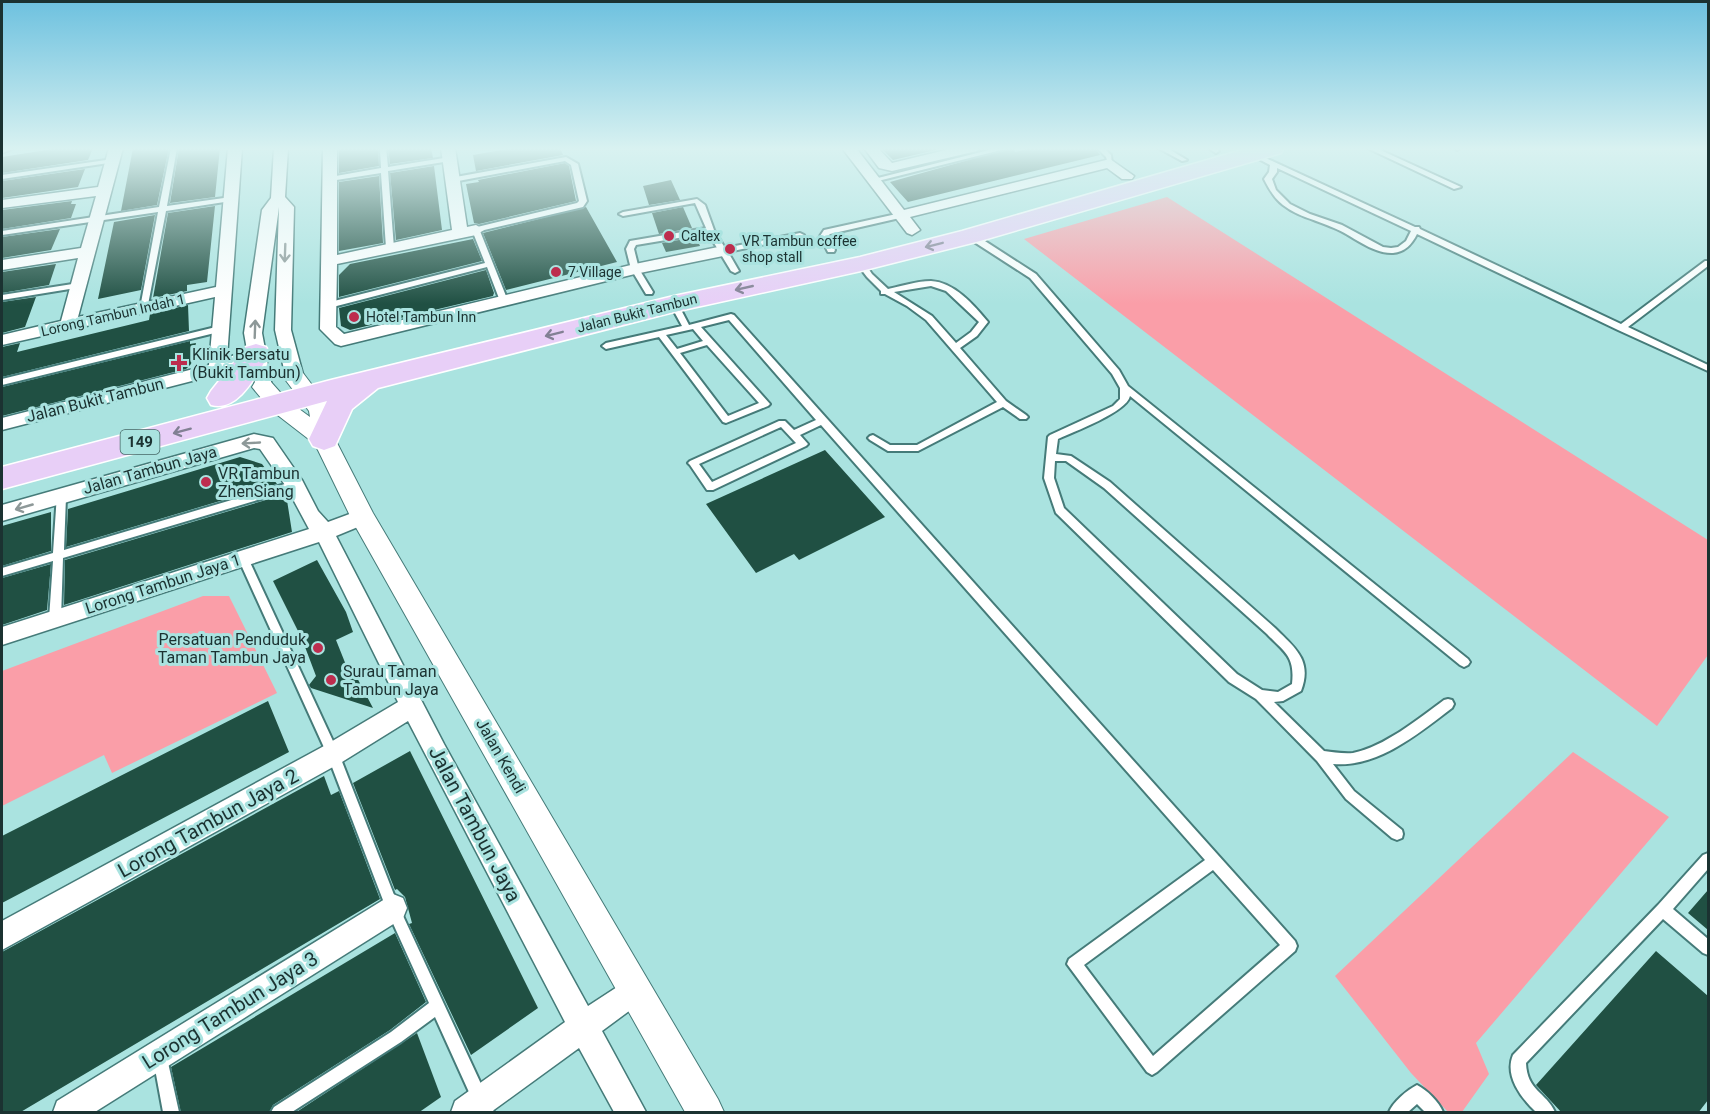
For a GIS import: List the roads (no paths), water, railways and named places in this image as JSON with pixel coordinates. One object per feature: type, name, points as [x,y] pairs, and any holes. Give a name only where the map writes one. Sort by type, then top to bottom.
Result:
[{"type":"main road","name":"Jalan Bukit Tambun","points":[[2,478],[271,396],[649,292],[729,261],[831,250],[906,223],[996,200]]},
{"type":"main road","name":"Jalan Bukit Tambun","points":[[301,388],[371,380],[674,304],[861,264],[1104,200]]},
{"type":"main road","points":[[219,383],[256,352]]},
{"type":"main road","points":[[324,439],[340,403],[371,380]]},
{"type":"main road","name":"Jalan Bukit Tambun","points":[[2,459],[219,383],[271,396]]},
{"type":"street","points":[[2,204],[32,200]]},
{"type":"street","points":[[68,325],[102,200]]},
{"type":"street","points":[[219,383],[220,329],[231,200]]},
{"type":"street","points":[[276,200],[268,210],[253,333],[256,352],[271,396],[324,439]]},
{"type":"street","points":[[280,200],[287,207],[283,330],[301,388]]},
{"type":"street","points":[[328,305],[330,200]]},
{"type":"street","points":[[329,261],[468,231],[459,200]]},
{"type":"street","points":[[889,200],[906,223]]},
{"type":"street","points":[[2,265],[88,252]]},
{"type":"street","name":"Jalan Bukit Tambun","points":[[328,305],[328,329],[341,340],[635,269],[729,261]]},
{"type":"street","name":"Lorong Tambun Indah 1","points":[[2,340],[224,290]]},
{"type":"street","name":"Jalan Bukit Tambun","points":[[2,424],[219,383]]},
{"type":"street","name":"Jalan Kendi","points":[[301,388],[320,410],[324,439],[363,517],[705,1113]]},
{"type":"street","name":"Jalan Tambun Jaya","points":[[2,513],[254,441],[266,443],[295,485],[310,516],[324,532],[412,706],[583,1028],[631,1113]]},
{"type":"street","points":[[324,532],[363,517]]},
{"type":"street","name":"Lorong Tambun Jaya 1","points":[[2,636],[324,532]]},
{"type":"street","name":"Lorong Tambun Jaya 2","points":[[2,936],[333,754],[412,706]]},
{"type":"street","name":"Lorong Tambun Jaya 3","points":[[68,1113],[393,908]]},
{"type":"street","points":[[478,1109],[634,990]]},
{"type":"lane","points":[[144,308],[164,200]]},
{"type":"lane","points":[[2,233],[225,200]]},
{"type":"lane","points":[[386,200],[390,248]]},
{"type":"lane","points":[[504,301],[490,264],[468,231],[572,208],[583,200]]},
{"type":"lane","points":[[1280,200],[1321,222],[1350,232],[1380,250],[1397,250],[1412,241],[1416,229]]},
{"type":"lane","points":[[1357,200],[1708,368]]},
{"type":"lane","points":[[623,214],[697,201],[701,205],[710,230],[729,261]]},
{"type":"lane","points":[[649,292],[635,269],[630,249],[633,243],[710,230]]},
{"type":"lane","name":"Jalan Bukit Tambun","points":[[729,261],[801,235]]},
{"type":"lane","points":[[971,236],[1033,276],[1101,352],[1125,388],[1464,662]]},
{"type":"lane","points":[[1621,328],[1708,263]]},
{"type":"lane","points":[[328,305],[490,264]]},
{"type":"lane","points":[[861,264],[884,292],[919,309],[956,347],[1003,404],[1023,417]]},
{"type":"lane","points":[[884,292],[933,282],[948,288],[984,322],[974,334],[956,347]]},
{"type":"lane","points":[[2,298],[79,285]]},
{"type":"lane","points":[[661,334],[726,420],[765,404],[708,342],[691,327],[674,304]]},
{"type":"lane","points":[[606,346],[731,317],[1290,946],[1152,1067],[1074,964],[1214,861]]},
{"type":"lane","points":[[2,382],[220,329]]},
{"type":"lane","points":[[675,352],[708,342]]},
{"type":"lane","points":[[1125,388],[1125,400],[1116,408],[1053,437],[1049,478],[1060,510],[1233,678],[1260,695],[1321,756],[1350,795],[1397,834]]},
{"type":"lane","points":[[873,438],[888,448],[918,448],[1003,404]]},
{"type":"lane","points":[[793,434],[822,421]]},
{"type":"lane","points":[[782,423],[793,434],[803,444],[710,486],[693,463],[782,423]]},
{"type":"lane","points":[[1051,457],[1068,458],[1107,485],[1240,602],[1296,656],[1299,672],[1297,687],[1279,697],[1260,695]]},
{"type":"lane","points":[[2,572],[295,485]]},
{"type":"lane","points":[[55,619],[61,496]]},
{"type":"lane","points":[[243,558],[333,754],[393,908],[478,1109]]},
{"type":"lane","points":[[1321,756],[1352,759],[1367,753],[1420,725],[1448,704]]},
{"type":"lane","points":[[1547,1113],[1528,1093],[1517,1074],[1518,1060],[1664,910],[1708,860]]},
{"type":"lane","points":[[1664,910],[1708,948]]},
{"type":"lane","points":[[279,1113],[396,1037],[436,1007]]},
{"type":"lane","points":[[160,1055],[171,1113]]},
{"type":"lane","points":[[1397,1113],[1417,1093],[1435,1113]]},
{"type":"place","name":"Caltex","points":[[669,236]]},
{"type":"place","name":"VR Tambun coffee shop stall","points":[[730,249]]},
{"type":"place","name":"7 Village","points":[[556,272]]},
{"type":"place","name":"Hotel Tambun Inn","points":[[354,317]]},
{"type":"place","name":"Klinik Bersatu (Bukit Tambun)","points":[[179,363]]},
{"type":"place","name":"VR Tambun ZhenSiang","points":[[206,482]]},
{"type":"place","name":"Persatuan Penduduk Taman Tambun Jaya","points":[[318,648]]},
{"type":"place","name":"Surau Taman Tambun Jaya","points":[[331,680]]}]
